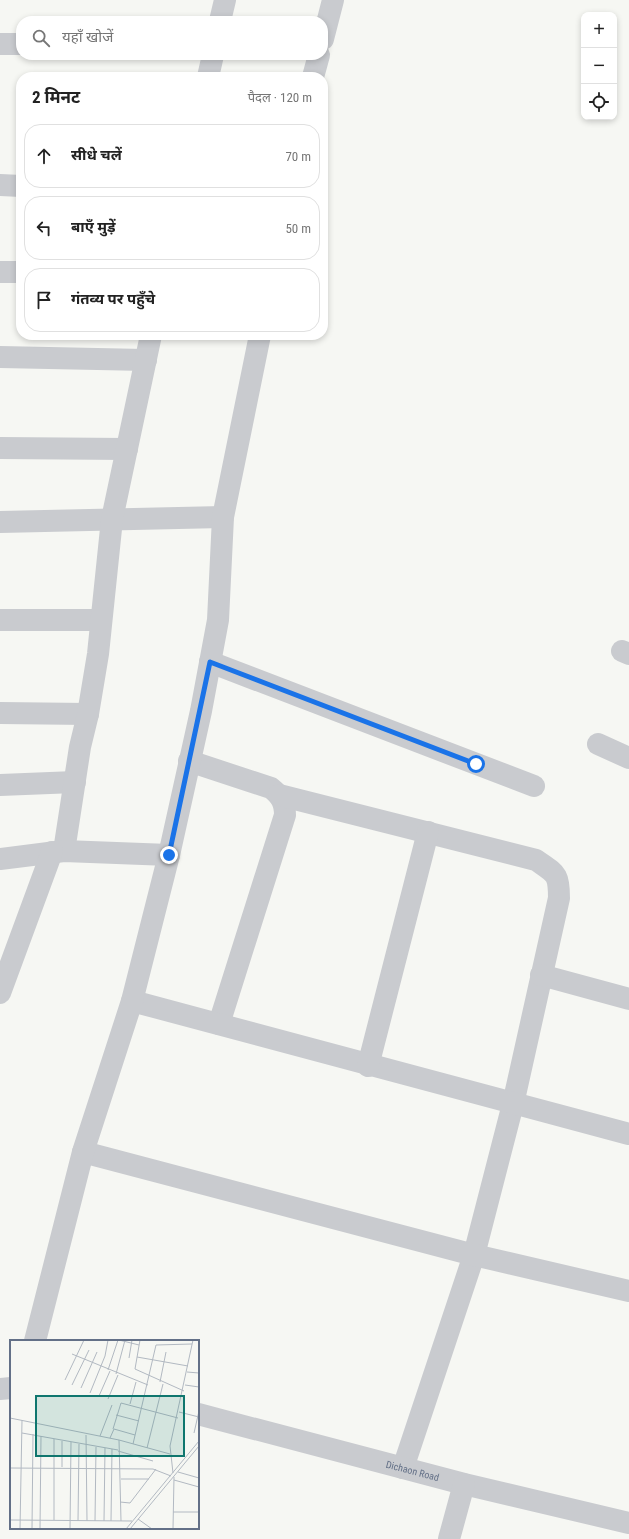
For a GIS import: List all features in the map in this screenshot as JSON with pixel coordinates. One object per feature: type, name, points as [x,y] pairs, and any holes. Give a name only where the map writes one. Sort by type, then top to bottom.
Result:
[{"type":"street","points":[[221,16],[225,0]]},
{"type":"street","points":[[328,20],[333,0]]},
{"type":"street","points":[[0,44],[16,44]]},
{"type":"street","points":[[209,72],[212,60]]},
{"type":"street","points":[[314,72],[318,60]]},
{"type":"street","points":[[0,185],[16,186]]},
{"type":"street","points":[[0,272],[16,272]]},
{"type":"street","points":[[0,993],[58,851],[75,782],[98,654],[112,519],[150,340]]},
{"type":"street","points":[[36,1340],[83,1152],[132,1001],[169,855],[218,620],[223,517],[259,340]]},
{"type":"street","points":[[0,357],[146,360]]},
{"type":"street","points":[[0,448],[127,449]]},
{"type":"street","points":[[0,522],[223,517]]},
{"type":"street","points":[[0,620],[101,620]]},
{"type":"street","points":[[210,662],[534,786]]},
{"type":"street","points":[[0,713],[88,714]]},
{"type":"street","points":[[598,744],[629,758]]},
{"type":"street","points":[[189,761],[271,788],[280,795],[285,804],[285,815],[219,1024]]},
{"type":"street","points":[[0,785],[75,782]]},
{"type":"street","points":[[280,795],[536,860],[552,871],[559,881],[559,898],[540,975],[513,1104],[474,1255],[403,1468]]},
{"type":"street","points":[[368,1066],[428,832]]},
{"type":"street","points":[[0,859],[58,851],[169,855]]},
{"type":"street","points":[[540,975],[629,999]]},
{"type":"street","points":[[132,1001],[368,1066],[629,1134]]},
{"type":"street","points":[[83,1152],[474,1255],[629,1291]]},
{"type":"street","points":[[0,1390],[10,1388]]},
{"type":"street","name":"Dichaon Road","points":[[199,1414],[464,1484],[629,1523]]},
{"type":"street","points":[[448,1539],[464,1484]]},
{"type":"route","points":[[169,855],[210,662],[476,764]]}]
